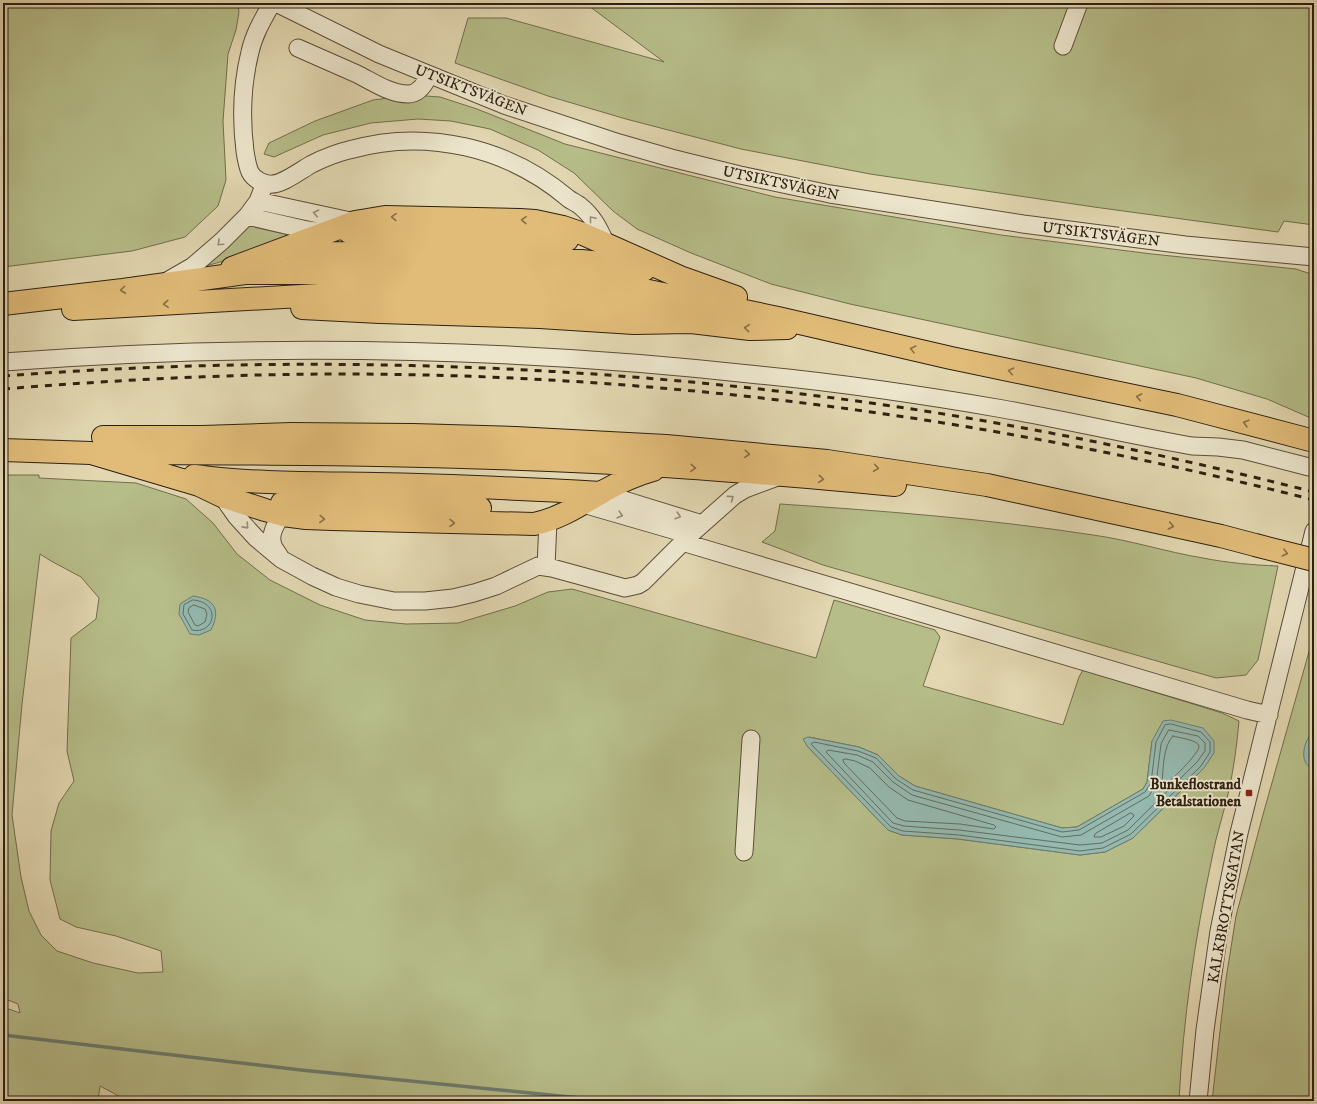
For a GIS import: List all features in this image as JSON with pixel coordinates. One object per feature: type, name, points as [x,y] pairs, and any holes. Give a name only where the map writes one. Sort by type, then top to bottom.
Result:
[{"type":"highway","points":[[201,278],[355,222],[385,217],[535,221],[563,227],[584,234],[680,277],[828,329]]},
{"type":"highway","points":[[326,232],[544,238],[606,244]]},
{"type":"highway","points":[[297,243],[389,243],[519,247],[565,250],[643,260]]},
{"type":"highway","points":[[272,253],[381,253],[544,257],[615,265],[680,277]]},
{"type":"highway","points":[[245,263],[418,264],[543,267],[614,275],[640,280],[693,300]]},
{"type":"highway","points":[[3,304],[245,273],[418,273],[518,276],[612,285],[693,300],[828,329],[951,358],[1177,405],[1314,441]]},
{"type":"highway","points":[[205,302],[336,285],[381,283],[518,286],[637,297],[693,300]]},
{"type":"highway","points":[[3,314],[205,302],[388,303],[517,306],[609,312],[750,329],[828,329]]},
{"type":"highway","points":[[3,450],[97,445],[177,428],[290,424],[515,428],[572,434],[666,456],[782,475],[941,489],[1133,518]]},
{"type":"highway","points":[[3,446],[97,445],[290,454],[514,459],[666,456],[828,461],[987,485],[1220,536],[1314,560]]},
{"type":"highway","points":[[97,445],[225,463],[498,469],[638,474]]},
{"type":"highway","points":[[97,445],[153,471],[199,485],[222,496],[283,515],[306,518],[513,524],[534,524],[574,507],[638,474],[666,456]]},
{"type":"highway","points":[[97,445],[202,470],[470,482],[574,507]]},
{"type":"highway","points":[[153,471],[255,482],[470,482],[498,469]]},
{"type":"highway","points":[[199,485],[256,492],[411,495],[514,499],[574,507]]},
{"type":"highway","points":[[245,503],[514,509],[574,507]]},
{"type":"street","points":[[272,3],[255,35],[250,52],[243,106],[244,138],[248,166],[253,176],[265,183],[280,183],[331,155],[382,142],[417,140],[460,145],[499,156],[532,172],[571,201],[578,204],[592,217],[600,228],[606,244]]},
{"type":"street","name":"UTSIKTSVÄGEN","points":[[276,3],[379,54],[504,104],[611,141],[740,175],[830,194],[1022,224],[1185,245],[1314,257]]},
{"type":"street","points":[[1063,46],[1079,3]]},
{"type":"street","points":[[298,48],[390,90],[402,93],[408,94],[415,92],[421,88],[430,75]]},
{"type":"street","points":[[162,284],[193,266],[247,216],[258,201],[265,183]]},
{"type":"street","points":[[258,201],[355,222]]},
{"type":"street","points":[[544,238],[556,233],[563,227],[572,212],[571,201]]},
{"type":"street","points":[[247,216],[307,230],[326,232]]},
{"type":"street","points":[[3,362],[59,358],[207,352],[345,351],[448,352],[649,364],[760,375],[993,408],[1192,446],[1244,450],[1309,467]]},
{"type":"street","points":[[222,496],[236,516],[249,530],[281,559],[312,576],[336,587],[359,594],[394,601],[425,601],[453,598],[474,593],[496,586],[538,566],[552,568],[616,586],[625,588],[632,587],[643,582],[691,534],[735,495],[746,489],[782,475]]},
{"type":"street","points":[[546,567],[574,507],[691,534],[947,621],[1247,710],[1269,715]]},
{"type":"street","points":[[281,559],[273,544],[272,537],[276,523],[283,515]]},
{"type":"street","name":"KALKBROTTSGATAN","points":[[1198,1101],[1205,1030],[1219,931],[1239,833],[1314,531]]},
{"type":"street","points":[[744,852],[751,739]]},
{"type":"green space","points":[[3,3],[238,3],[239,12],[236,30],[228,54],[223,121],[226,180],[218,206],[185,237],[132,251],[3,267]]},
{"type":"green space","points":[[585,3],[1314,3],[1314,225],[1284,221],[1278,232],[870,174],[741,149],[626,119],[548,96],[455,63],[468,18],[506,18],[664,62]]},
{"type":"green space","points":[[412,95],[440,97],[477,109],[565,144],[775,197],[1001,235],[1152,254],[1296,269],[1314,275],[1313,419],[1267,399],[1196,378],[850,304],[771,284],[691,253],[637,229],[613,211],[574,173],[538,150],[490,129],[451,121],[418,119],[371,123],[323,135],[274,157],[264,154],[269,143],[315,121],[373,100]]},
{"type":"green space","points":[[251,225],[299,233],[241,256],[206,266],[225,250],[247,227]]},
{"type":"green space","points":[[3,475],[39,475],[39,478],[136,483],[186,499],[213,523],[237,554],[270,580],[320,605],[365,620],[406,624],[458,623],[515,606],[548,592],[572,589],[816,658],[834,600],[935,630],[940,637],[923,686],[1063,725],[1079,677],[1083,670],[1222,713],[1239,721],[1231,781],[1214,849],[1195,948],[1183,1040],[1179,1101],[128,1101],[100,1086],[98,1101],[3,1101],[3,1007],[20,1013],[18,1004],[3,998]],"holes":[[[40,554],[81,577],[99,598],[96,619],[71,638],[67,751],[74,781],[59,803],[51,831],[50,880],[60,919],[76,927],[116,936],[161,951],[163,972],[138,973],[93,963],[57,951],[41,935],[29,911],[21,877],[12,815],[22,704]],[[809,737],[859,747],[878,755],[899,776],[915,786],[1062,828],[1077,827],[1143,789],[1147,782],[1152,741],[1204,768],[1133,838],[1105,852],[1080,855],[958,839],[902,835],[888,830],[807,746]]]},
{"type":"green space","points":[[780,504],[1015,524],[1107,537],[1212,560],[1240,564],[1278,566],[1258,660],[1246,675],[1216,678],[823,565],[762,542],[775,531]]},
{"type":"green space","points":[[1314,634],[1314,1101],[1212,1101],[1226,979],[1236,916]]},
{"type":"water","points":[[193,596],[211,603],[216,611],[216,617],[211,630],[199,635],[190,634],[179,614],[180,604]]},
{"type":"water","points":[[1171,720],[1203,728],[1214,741],[1214,753],[1204,768],[1133,838],[1105,852],[1080,855],[958,839],[902,835],[888,830],[807,746],[803,739],[808,737],[859,747],[878,755],[899,776],[915,786],[1062,828],[1077,827],[1143,789],[1147,782],[1152,741],[1163,721]]},
{"type":"water","points":[[1314,731],[1314,769],[1305,762],[1304,751],[1307,740]]},
{"type":"waterway","points":[[3,1035],[301,1070],[611,1101]]},
{"type":"railway","points":[[3,376],[112,369],[220,365],[329,364],[438,366],[546,371],[655,379],[763,389],[927,411],[1149,453],[1314,492]]},
{"type":"railway","points":[[3,389],[172,378],[256,375],[341,374],[464,376],[587,382],[710,393],[832,407],[953,425],[1074,446],[1194,471],[1314,500]]},
{"type":"place","name":"Bunkeflostrand Betalstationen","points":[[1249,793]]}]
